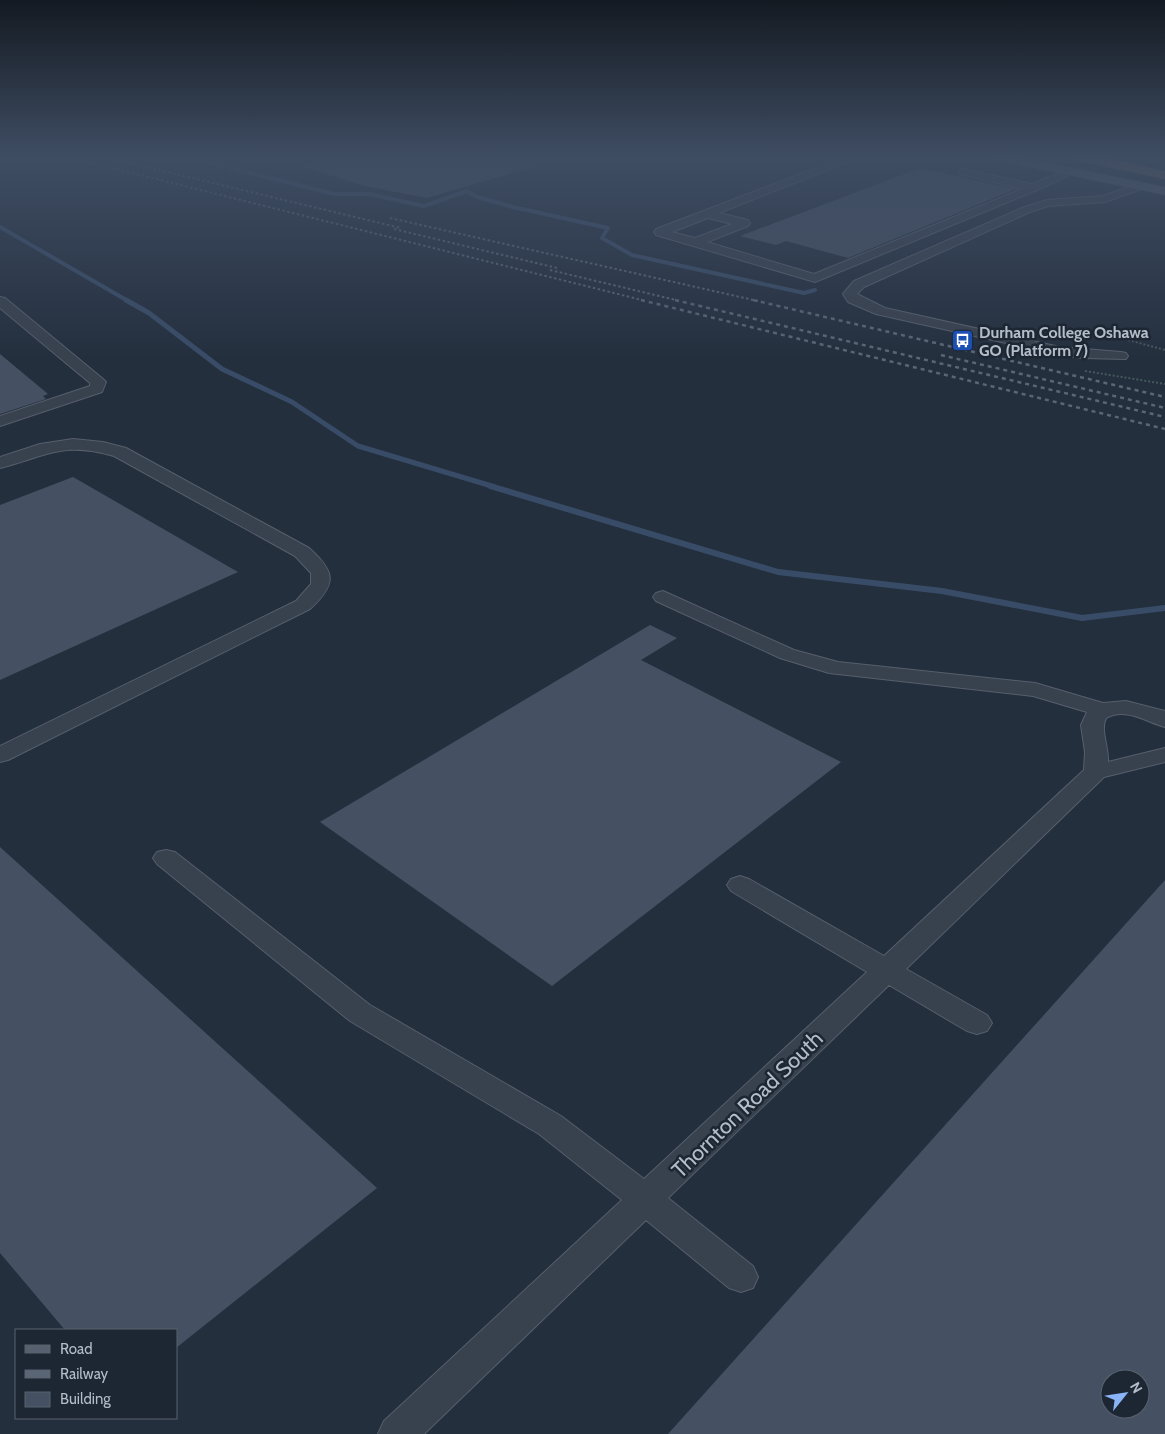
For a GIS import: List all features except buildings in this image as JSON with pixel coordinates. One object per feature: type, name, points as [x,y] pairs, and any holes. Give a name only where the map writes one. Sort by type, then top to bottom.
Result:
[{"type":"street","points":[[684,223],[660,232],[816,278],[948,223]]},
{"type":"street","points":[[694,242],[744,223]]},
{"type":"street","points":[[997,223],[859,284],[850,294],[854,299],[865,305],[902,316],[1060,351],[1121,356]]},
{"type":"street","points":[[728,240],[834,270]]},
{"type":"street","points":[[0,301],[98,382],[97,389],[0,421]]},
{"type":"street","points":[[0,462],[42,448],[69,443],[96,444],[120,452],[302,552],[316,565],[322,579],[319,591],[303,606],[0,754]]},
{"type":"street","points":[[663,597],[787,654],[837,668],[1035,690],[1104,710],[1129,708],[1162,713]]},
{"type":"street","points":[[1096,772],[1097,755],[1093,722],[1096,715],[1104,710]]},
{"type":"street","name":"Thornton Road South","points":[[397,1434],[1096,772],[1165,755]]},
{"type":"street","points":[[166,858],[360,1013],[550,1125],[741,1277]]},
{"type":"street","points":[[740,885],[977,1023]]},
{"type":"waterway","points":[[585,223],[608,228],[602,238],[632,255],[804,293],[815,290]]},
{"type":"waterway","points":[[0,227],[128,301]]},
{"type":"waterway","points":[[126,300],[149,313],[222,369],[292,402],[358,446],[495,487]]},
{"type":"waterway","points":[[490,486],[778,572],[942,591],[1082,618],[1165,608]]},
{"type":"railway","points":[[333,223],[646,301]]},
{"type":"railway","points":[[380,223],[401,228]]},
{"type":"railway","points":[[412,223],[758,301]]},
{"type":"railway","points":[[394,229],[557,268]]},
{"type":"railway","points":[[550,270],[680,301]]},
{"type":"railway","points":[[641,300],[1165,429]]},
{"type":"railway","points":[[675,300],[1165,417]]},
{"type":"railway","points":[[753,300],[1165,397]]},
{"type":"railway","points":[[941,355],[1165,408]]},
{"type":"place","name":"Durham College Oshawa GO (Platform 7)","points":[[963,341]]}]
